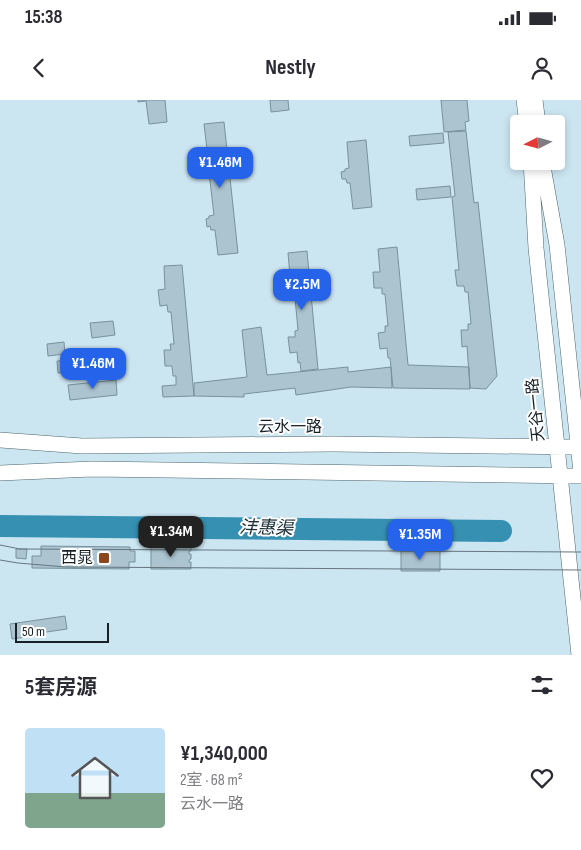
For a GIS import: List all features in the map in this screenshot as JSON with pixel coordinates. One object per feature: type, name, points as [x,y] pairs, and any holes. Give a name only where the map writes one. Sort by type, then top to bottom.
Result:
[{"type":"street","points":[[524,100],[526,115]]},
{"type":"street","points":[[535,100],[537,115]]},
{"type":"street","name":"天谷一路","points":[[531,170],[536,248],[579,655]]},
{"type":"street","points":[[544,170],[557,245],[580,447],[581,472]]},
{"type":"street","name":"云水一路","points":[[0,440],[82,446],[333,444],[580,447]]},
{"type":"street","points":[[0,473],[92,469],[581,476]]},
{"type":"building","points":[[138,100],[165,100],[167,122],[149,124],[146,101],[138,102]]},
{"type":"building","points":[[270,100],[288,100],[289,110],[271,112]]},
{"type":"building","points":[[441,100],[467,100],[469,121],[465,122],[466,130],[444,132]]},
{"type":"building","points":[[224,122],[238,253],[218,255],[215,230],[211,230],[210,226],[207,227],[206,219],[214,215],[208,164],[200,162],[199,154],[202,154],[202,150],[207,149],[204,124]]},
{"type":"building","points":[[466,131],[474,203],[478,202],[497,376],[486,389],[470,388],[467,346],[462,347],[461,330],[468,330],[468,324],[471,324],[468,292],[465,292],[464,286],[457,286],[455,270],[459,270],[452,197],[455,196],[448,132]]},
{"type":"building","points":[[443,133],[444,143],[410,146],[409,136]]},
{"type":"building","points":[[366,140],[372,207],[353,209],[350,183],[347,183],[346,179],[342,179],[341,172],[349,168],[347,142]]},
{"type":"building","points":[[450,186],[451,197],[417,200],[416,189]]},
{"type":"building","points":[[397,247],[408,365],[469,367],[470,389],[393,388],[390,358],[388,358],[387,348],[380,349],[378,333],[385,332],[385,326],[388,326],[385,294],[382,294],[382,288],[374,288],[373,272],[380,272],[378,249]]},
{"type":"building","points":[[307,251],[318,369],[301,371],[297,352],[290,353],[288,337],[295,337],[295,331],[298,330],[295,298],[292,299],[291,292],[284,293],[283,276],[290,276],[288,253]]},
{"type":"building","points":[[182,265],[194,396],[163,397],[162,386],[176,385],[176,376],[173,376],[172,366],[165,366],[164,350],[171,350],[170,344],[174,344],[171,312],[168,312],[167,305],[160,306],[158,290],[165,289],[164,266]]},
{"type":"building","points":[[113,321],[115,335],[92,338],[90,323]]},
{"type":"building","points":[[261,327],[267,375],[348,367],[348,372],[391,367],[392,388],[351,387],[296,395],[295,388],[244,394],[244,397],[194,396],[194,383],[247,377],[242,330]]},
{"type":"building","points":[[64,342],[65,354],[48,356],[47,344]]},
{"type":"building","points":[[86,359],[87,371],[58,373],[57,361]]},
{"type":"building","points":[[116,380],[117,395],[70,400],[68,385]]},
{"type":"building","points":[[41,546],[130,547],[130,551],[135,551],[135,562],[129,562],[129,569],[32,568],[32,556],[41,556]]},
{"type":"building","points":[[151,547],[191,547],[189,554],[191,554],[191,559],[189,562],[191,562],[191,569],[151,569]]},
{"type":"building","points":[[16,549],[27,549],[26,559],[16,558]]},
{"type":"building","points":[[401,550],[440,550],[440,571],[401,571]]},
{"type":"building","points":[[65,616],[67,629],[12,639],[10,624]]},
{"type":"waterway","name":"沣惠渠","points":[[0,526],[501,531]]},
{"type":"tram line","points":[[0,545],[20,549],[581,552]]},
{"type":"tram line","points":[[0,560],[66,567],[581,570]]},
{"type":"place","name":"西晁","points":[[104,558]]}]
